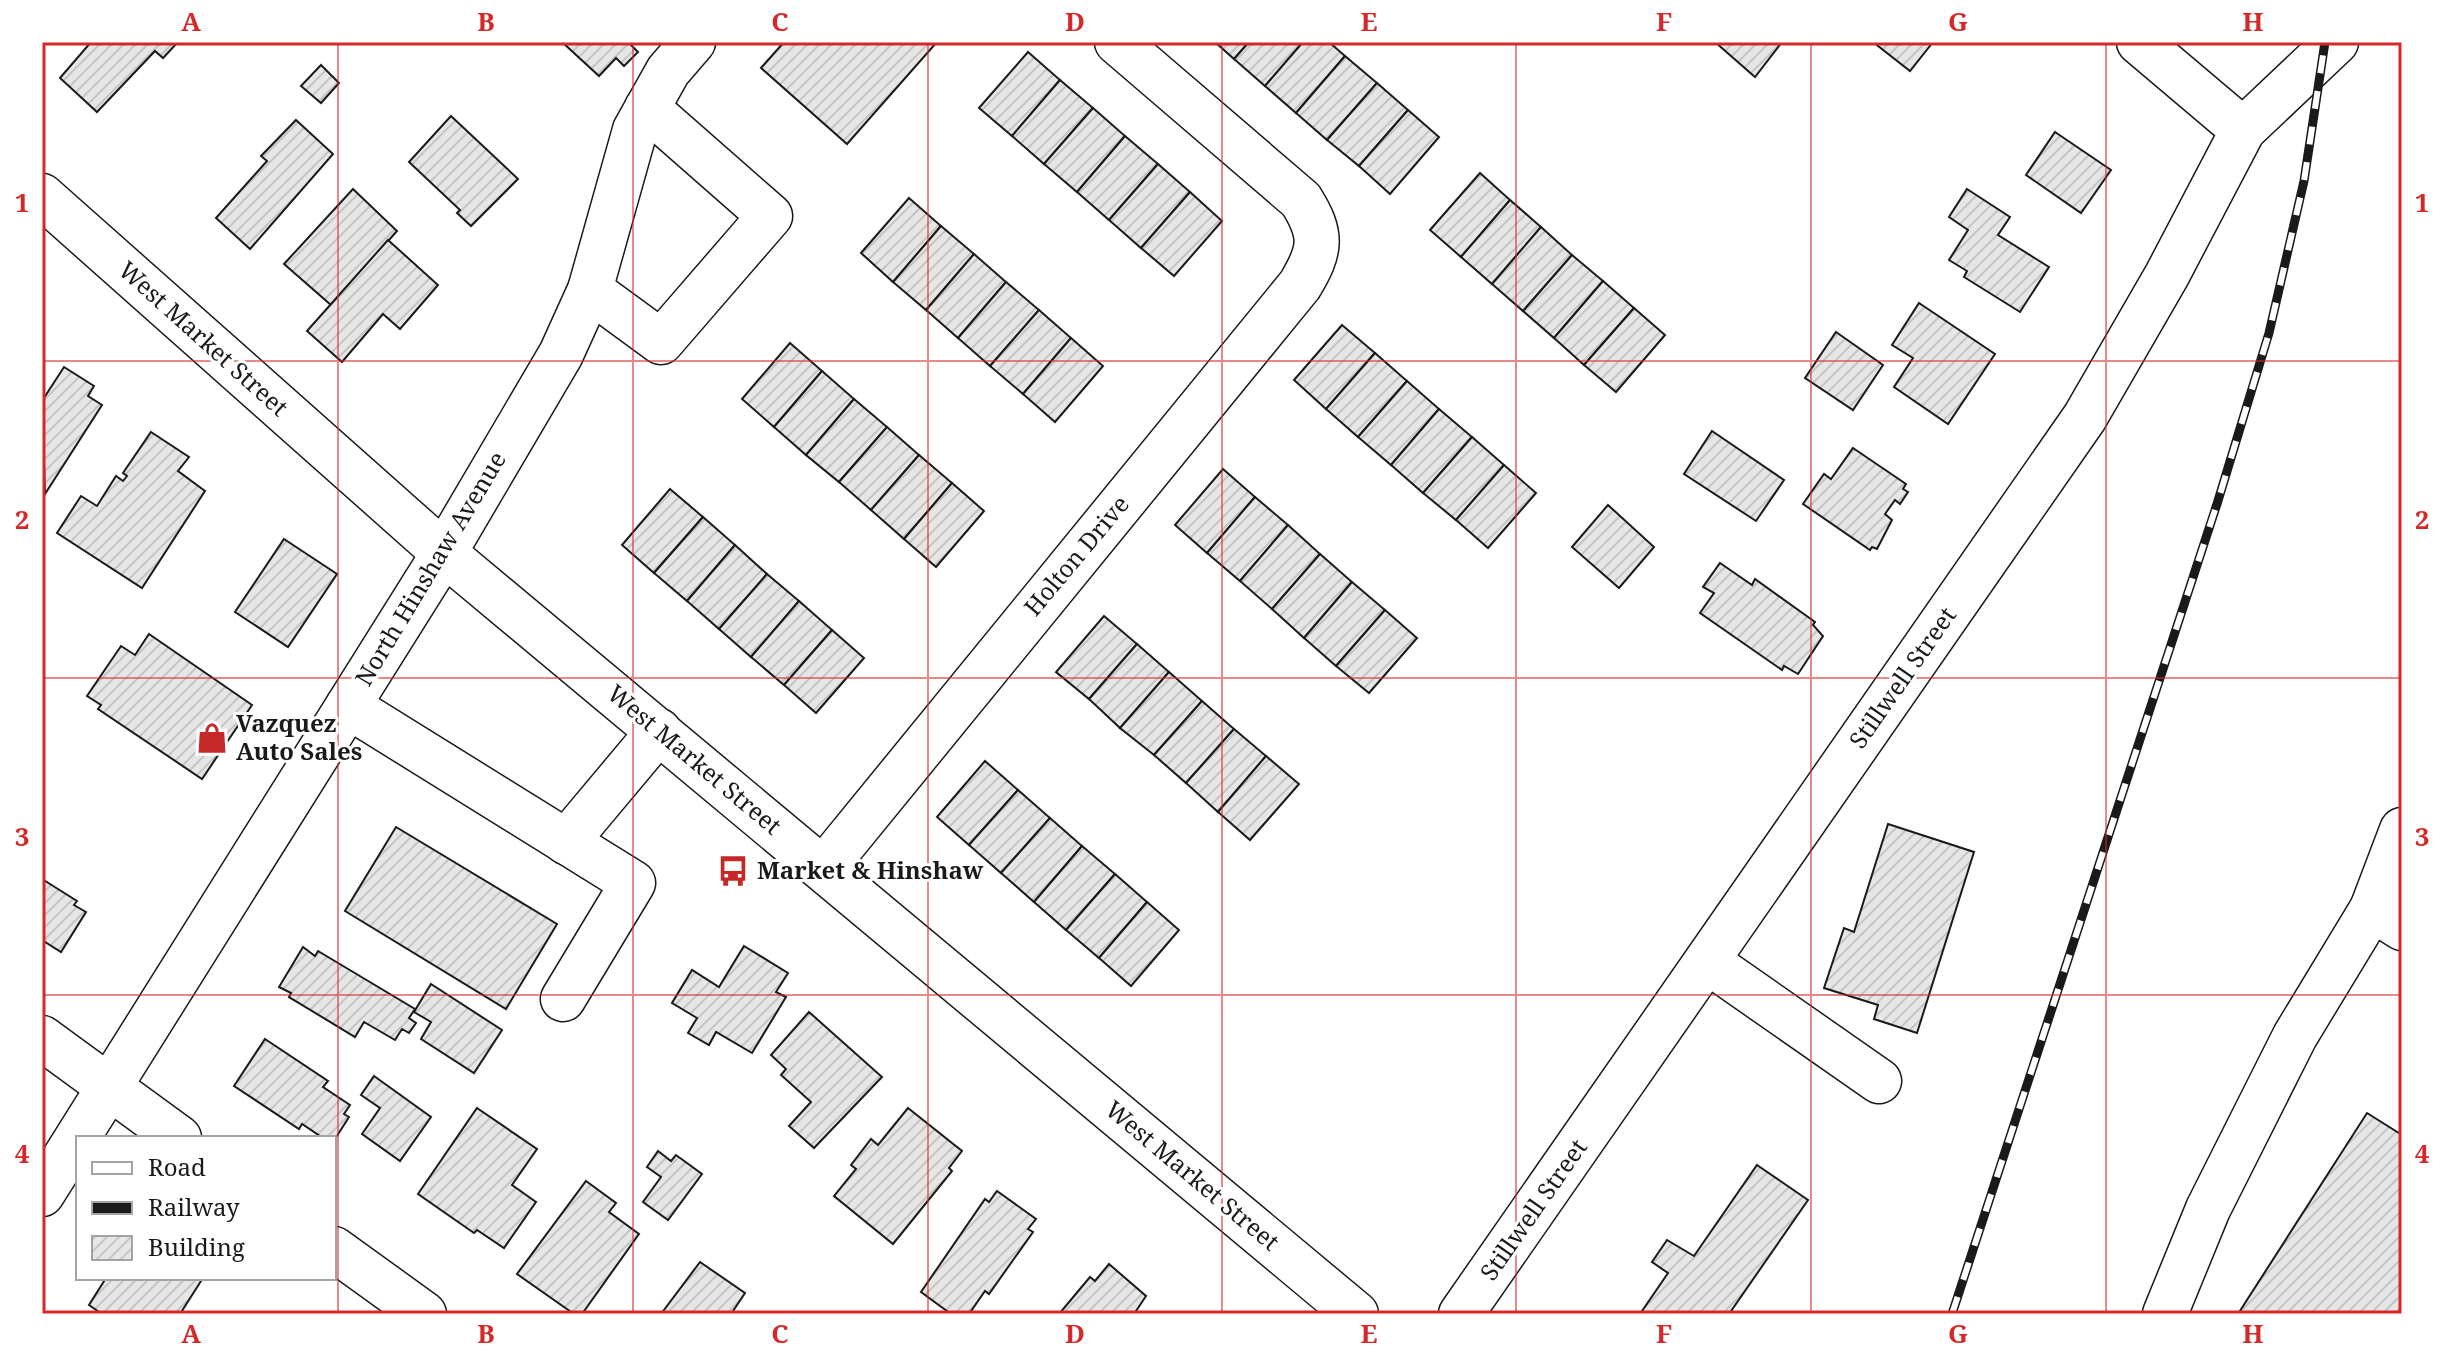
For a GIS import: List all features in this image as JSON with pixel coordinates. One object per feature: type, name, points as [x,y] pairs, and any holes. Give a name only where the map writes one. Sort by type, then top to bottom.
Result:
[{"type":"street","name":"North Hinshaw Avenue","points":[[78,1136],[444,553],[561,354],[590,290],[635,130],[668,71],[693,42]]},
{"type":"street","name":"Holton Drive","points":[[824,868],[1300,285],[1317,258],[1315,222],[1301,200],[1117,42]]},
{"type":"street","points":[[2139,42],[2243,130]]},
{"type":"street","name":"Stillwell Street","points":[[1461,1314],[2085,417],[2167,275],[2243,130],[2336,42]]},
{"type":"street","points":[[590,290],[661,342],[770,216],[647,108]]},
{"type":"street","name":"West Market Street","points":[[42,196],[444,553],[1356,1314]]},
{"type":"street","points":[[348,706],[633,883],[563,999]]},
{"type":"street","points":[[566,842],[659,731]]},
{"type":"street","points":[[2165,1314],[2208,1209],[2295,1036],[2387,918],[2402,830]]},
{"type":"street","points":[[1707,961],[1879,1081]]},
{"type":"street","points":[[42,1038],[176,1136]]},
{"type":"street","name":"North Hinshaw Avenue","points":[[42,1194],[76,1140]]},
{"type":"street","points":[[336,1250],[424,1314]]},
{"type":"building","points":[[91,42],[178,42],[163,58],[155,51],[97,112],[60,78]]},
{"type":"building","points":[[562,42],[628,42],[638,52],[624,66],[616,58],[599,76]]},
{"type":"building","points":[[784,42],[937,42],[847,144],[761,68]]},
{"type":"building","points":[[1215,42],[1249,42],[1234,59]]},
{"type":"building","points":[[1249,42],[1303,42],[1265,86],[1234,59]]},
{"type":"building","points":[[1303,42],[1329,42],[1345,56],[1296,113],[1265,86]]},
{"type":"building","points":[[1715,42],[1782,42],[1755,77]]},
{"type":"building","points":[[1873,42],[1933,42],[1910,71]]},
{"type":"building","points":[[1028,52],[1060,80],[1012,136],[979,108]]},
{"type":"building","points":[[1345,56],[1377,83],[1327,140],[1296,113]]},
{"type":"building","points":[[321,65],[339,83],[321,103],[301,86]]},
{"type":"building","points":[[1060,80],[1093,108],[1044,164],[1012,136]]},
{"type":"building","points":[[1377,83],[1408,110],[1359,166],[1327,140]]},
{"type":"building","points":[[1093,108],[1125,136],[1077,192],[1044,164]]},
{"type":"building","points":[[1408,110],[1439,137],[1390,194],[1359,166]]},
{"type":"building","points":[[451,116],[518,179],[471,226],[457,213],[460,210],[409,162]]},
{"type":"building","points":[[296,120],[333,154],[250,249],[216,218],[267,161],[261,156]]},
{"type":"building","points":[[2055,132],[2111,170],[2081,213],[2026,175]]},
{"type":"building","points":[[1125,136],[1158,164],[1109,220],[1077,192]]},
{"type":"building","points":[[1158,164],[1190,192],[1141,248],[1109,220]]},
{"type":"building","points":[[1480,173],[1510,200],[1461,257],[1430,230]]},
{"type":"building","points":[[353,189],[397,231],[331,305],[284,264]]},
{"type":"building","points":[[1967,189],[2010,217],[1998,235],[2049,267],[2020,312],[1964,277],[1967,271],[1949,260],[1968,230],[1949,217]]},
{"type":"building","points":[[1190,192],[1222,221],[1174,276],[1141,248]]},
{"type":"building","points":[[909,198],[941,226],[893,282],[861,253]]},
{"type":"building","points":[[1510,200],[1541,227],[1492,284],[1461,257]]},
{"type":"building","points":[[941,226],[974,254],[926,310],[893,282]]},
{"type":"building","points":[[1541,227],[1572,255],[1523,311],[1492,284]]},
{"type":"building","points":[[388,240],[438,285],[400,329],[383,314],[342,362],[307,331]]},
{"type":"building","points":[[974,254],[1006,282],[958,338],[926,310]]},
{"type":"building","points":[[1572,255],[1603,281],[1554,338],[1523,311]]},
{"type":"building","points":[[1603,281],[1634,308],[1584,365],[1554,338]]},
{"type":"building","points":[[1006,282],[1039,310],[990,366],[958,338]]},
{"type":"building","points":[[1919,303],[1995,354],[1948,424],[1894,387],[1913,358],[1892,345]]},
{"type":"building","points":[[1634,308],[1665,335],[1616,392],[1584,365]]},
{"type":"building","points":[[1039,310],[1071,338],[1023,394],[990,366]]},
{"type":"building","points":[[1342,325],[1375,353],[1326,409],[1294,380]]},
{"type":"building","points":[[1836,332],[1883,365],[1853,410],[1805,378]]},
{"type":"building","points":[[1071,338],[1103,366],[1055,422],[1023,394]]},
{"type":"building","points":[[790,343],[822,371],[774,427],[742,399]]},
{"type":"building","points":[[1375,353],[1407,381],[1358,437],[1326,409]]},
{"type":"building","points":[[64,367],[94,386],[88,396],[102,405],[45,494],[42,401]]},
{"type":"building","points":[[822,371],[854,399],[806,455],[774,427]]},
{"type":"building","points":[[1407,381],[1439,409],[1391,465],[1358,437]]},
{"type":"building","points":[[854,399],[887,427],[839,482],[806,455]]},
{"type":"building","points":[[1439,409],[1472,437],[1423,493],[1391,465]]},
{"type":"building","points":[[887,427],[919,455],[871,510],[839,482]]},
{"type":"building","points":[[1712,431],[1784,480],[1756,521],[1684,474]]},
{"type":"building","points":[[151,432],[189,457],[178,471],[205,491],[142,588],[57,533],[81,496],[97,506],[116,476],[123,481],[127,476],[123,473]]},
{"type":"building","points":[[1472,437],[1504,465],[1456,520],[1423,493]]},
{"type":"building","points":[[1853,448],[1906,484],[1903,489],[1908,492],[1900,504],[1895,500],[1885,514],[1892,520],[1877,549],[1872,547],[1870,550],[1803,504],[1824,474],[1831,479]]},
{"type":"building","points":[[919,455],[952,483],[904,539],[871,510]]},
{"type":"building","points":[[1504,465],[1536,493],[1488,548],[1456,520]]},
{"type":"building","points":[[1223,469],[1255,497],[1207,553],[1175,525]]},
{"type":"building","points":[[952,483],[984,511],[936,567],[904,539]]},
{"type":"building","points":[[670,489],[703,517],[654,573],[622,545]]},
{"type":"building","points":[[1255,497],[1288,525],[1240,581],[1207,553]]},
{"type":"building","points":[[1608,505],[1654,547],[1619,588],[1572,547]]},
{"type":"building","points":[[703,517],[735,545],[687,601],[654,573]]},
{"type":"building","points":[[1288,525],[1320,554],[1272,609],[1240,581]]},
{"type":"building","points":[[284,539],[337,574],[288,647],[235,612]]},
{"type":"building","points":[[735,545],[767,574],[719,629],[687,601]]},
{"type":"building","points":[[1320,554],[1352,582],[1304,638],[1272,609]]},
{"type":"building","points":[[1720,563],[1752,585],[1755,579],[1815,622],[1813,625],[1823,636],[1798,674],[1784,666],[1782,670],[1700,613],[1714,593],[1703,587]]},
{"type":"building","points":[[767,574],[799,601],[751,657],[719,629]]},
{"type":"building","points":[[1352,582],[1385,610],[1336,666],[1304,638]]},
{"type":"building","points":[[799,601],[832,630],[784,685],[751,657]]},
{"type":"building","points":[[1385,610],[1417,638],[1369,693],[1336,666]]},
{"type":"building","points":[[1104,616],[1137,644],[1089,699],[1056,672]]},
{"type":"building","points":[[832,630],[864,658],[816,713],[784,685]]},
{"type":"building","points":[[149,634],[252,705],[202,779],[98,709],[101,705],[87,696],[121,646],[135,655]]},
{"type":"building","points":[[1137,644],[1169,672],[1120,728],[1089,699]]},
{"type":"building","points":[[1169,672],[1202,701],[1154,755],[1120,728]]},
{"type":"building","points":[[1202,701],[1234,729],[1186,783],[1154,755]]},
{"type":"building","points":[[1234,729],[1266,756],[1218,812],[1186,783]]},
{"type":"building","points":[[1266,756],[1299,784],[1250,840],[1218,812]]},
{"type":"building","points":[[985,761],[1018,790],[969,845],[937,817]]},
{"type":"building","points":[[1018,790],[1050,818],[1001,873],[969,845]]},
{"type":"building","points":[[1050,818],[1082,846],[1034,902],[1001,873]]},
{"type":"building","points":[[1888,824],[1974,852],[1917,1033],[1874,1019],[1878,1005],[1824,988],[1844,928],[1854,932]]},
{"type":"building","points":[[396,827],[557,924],[506,1009],[345,911]]},
{"type":"building","points":[[1082,846],[1115,874],[1066,930],[1034,902]]},
{"type":"building","points":[[1115,874],[1147,902],[1099,958],[1066,930]]},
{"type":"building","points":[[42,879],[77,901],[74,905],[86,912],[61,952],[42,940]]},
{"type":"building","points":[[1147,902],[1179,930],[1131,986],[1099,958]]},
{"type":"building","points":[[744,946],[788,973],[776,992],[786,997],[752,1053],[716,1032],[709,1045],[688,1033],[697,1018],[672,1003],[692,970],[719,987]]},
{"type":"building","points":[[303,947],[315,956],[318,951],[415,1009],[409,1018],[416,1023],[409,1033],[402,1029],[395,1040],[364,1022],[355,1037],[289,997],[291,993],[279,987]]},
{"type":"building","points":[[431,984],[502,1030],[474,1073],[421,1039],[431,1022],[414,1012]]},
{"type":"building","points":[[809,1012],[882,1077],[814,1148],[789,1126],[811,1102],[781,1075],[786,1069],[771,1055]]},
{"type":"building","points":[[265,1039],[328,1081],[323,1087],[350,1105],[344,1114],[349,1117],[336,1137],[320,1136],[302,1124],[299,1129],[234,1086]]},
{"type":"building","points":[[374,1076],[431,1117],[400,1161],[362,1134],[380,1108],[361,1095]]},
{"type":"building","points":[[477,1108],[537,1149],[512,1185],[536,1202],[504,1248],[477,1230],[474,1233],[418,1194]]},
{"type":"building","points":[[908,1108],[962,1151],[949,1168],[952,1171],[893,1244],[834,1196],[856,1169],[851,1165],[871,1139],[878,1145]]},
{"type":"building","points":[[2367,1113],[2402,1135],[2402,1314],[2238,1314]]},
{"type":"building","points":[[658,1151],[671,1161],[676,1155],[702,1174],[668,1220],[643,1202],[661,1177],[647,1167]]},
{"type":"building","points":[[1757,1165],[1808,1200],[1729,1314],[1640,1314],[1668,1273],[1652,1262],[1667,1240],[1694,1256]]},
{"type":"building","points":[[586,1181],[616,1203],[609,1212],[639,1234],[582,1314],[574,1314],[517,1274]]},
{"type":"building","points":[[997,1191],[1036,1219],[1028,1229],[1033,1232],[989,1294],[985,1291],[969,1314],[951,1314],[921,1292],[985,1199],[989,1202]]},
{"type":"building","points":[[700,1262],[745,1293],[731,1314],[661,1314]]},
{"type":"building","points":[[1109,1264],[1146,1296],[1134,1314],[1059,1314],[1090,1277],[1095,1281]]},
{"type":"building","points":[[105,1280],[201,1281],[180,1314],[102,1314],[89,1305]]},
{"type":"railway","points":[[1952,1314],[2217,504],[2269,333],[2304,181],[2325,42]]},
{"type":"place","name":"Vazquez Auto Sales","points":[[212,738]]},
{"type":"place","name":"Market & Hinshaw","points":[[733,871]]}]
